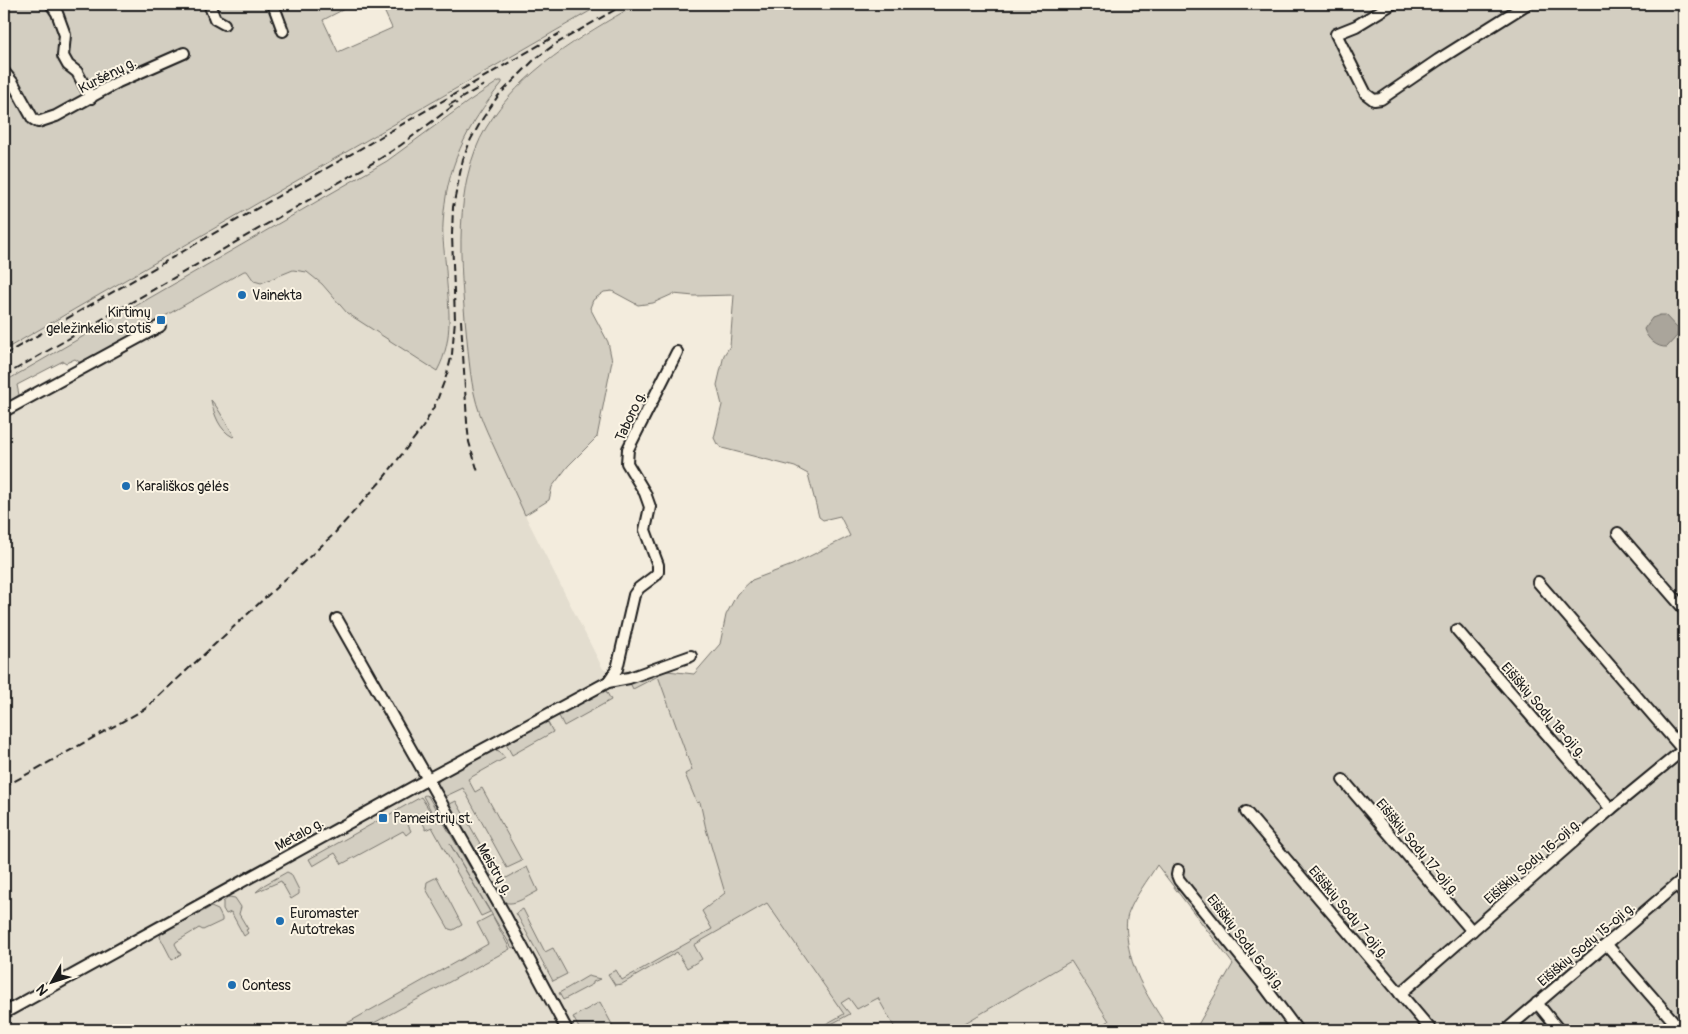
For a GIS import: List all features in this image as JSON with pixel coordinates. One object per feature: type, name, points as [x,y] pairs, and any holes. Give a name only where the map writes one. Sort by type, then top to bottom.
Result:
[{"type":"street","points":[[51,4],[57,13],[65,35],[63,56],[68,65],[76,72],[91,98]]},
{"type":"street","points":[[209,4],[216,19],[224,24]]},
{"type":"street","points":[[272,4],[283,31]]},
{"type":"street","points":[[1392,4],[1356,26],[1336,34],[1366,94],[1374,100],[1381,99],[1438,60],[1527,4]]},
{"type":"street","name":"Kuršėnų g.","points":[[4,72],[13,83],[33,119],[35,121],[42,121],[56,116],[118,82],[184,53]]},
{"type":"street","points":[[4,412],[160,326]]},
{"type":"street","name":"Taboro g.","points":[[608,682],[617,669],[634,595],[639,588],[658,572],[658,565],[645,530],[650,507],[645,493],[627,463],[628,448],[677,352]]},
{"type":"street","points":[[1618,533],[1684,609]]},
{"type":"street","name":"Eišiškių Sodų 16-oji g.","points":[[1400,994],[1611,809],[1684,749],[1538,582]]},
{"type":"street","name":"Meistrų g.","points":[[336,619],[428,779],[567,1030]]},
{"type":"street","name":"Eišiškių Sodų 18-oji g.","points":[[1457,630],[1611,809]]},
{"type":"street","name":"Metalo g.","points":[[4,1013],[608,682],[629,678],[691,656]]},
{"type":"street","name":"Eišiškių Sodų 17-oji g.","points":[[1344,780],[1472,931]]},
{"type":"street","name":"Eišiškių Sodų 7-oji g.","points":[[1246,812],[1432,1030]]},
{"type":"street","name":"Eišiškių Sodų 6-oji g.","points":[[1178,870],[1179,880],[1262,983],[1297,1030]]},
{"type":"street","points":[[1681,881],[1684,893]]},
{"type":"street","name":"Eišiškių Sodų 15-oji g.","points":[[1506,1030],[1681,881]]},
{"type":"street","points":[[1607,945],[1681,1030]]},
{"type":"street","points":[[1537,1003],[1559,1030]]},
{"type":"shaded area","points":[[4,4],[354,4],[323,20],[338,52],[392,28],[381,4],[602,4],[4,350]]},
{"type":"shaded area","points":[[602,4],[637,4],[582,35],[545,62],[465,188],[460,267],[480,415],[525,515],[603,669],[659,670],[689,749],[706,829],[769,900],[841,1003],[849,997],[878,998],[896,1030],[4,1030],[4,417],[165,329],[160,319],[244,271],[247,271],[254,281],[261,283],[293,270],[307,272],[322,284],[347,313],[441,363],[446,350],[450,305],[443,225],[446,196],[456,157],[464,137],[502,81],[499,81],[469,101],[387,161],[4,382],[4,350]]},
{"type":"shaded area","points":[[637,4],[1684,4],[1684,1030],[1195,1030],[1233,964],[1157,865],[1138,894],[1126,923],[1132,961],[1148,997],[1169,1030],[1094,1030],[1109,1021],[1071,961],[953,1030],[896,1030],[878,998],[857,1009],[849,998],[841,1003],[850,1014],[820,1030],[815,1030],[844,1014],[767,903],[694,945],[702,959],[687,968],[677,952],[622,984],[615,985],[608,974],[616,970],[622,980],[712,929],[702,911],[725,893],[700,802],[697,803],[685,774],[692,770],[658,676],[633,689],[630,683],[659,670],[694,674],[720,644],[726,615],[737,594],[752,580],[792,565],[850,536],[840,516],[823,520],[819,517],[808,474],[795,467],[722,448],[714,438],[722,405],[717,385],[724,355],[730,346],[734,295],[694,296],[673,294],[653,303],[638,305],[612,291],[604,292],[593,300],[590,308],[608,342],[612,361],[597,437],[568,466],[552,487],[549,500],[525,515],[483,423],[470,372],[461,253],[464,199],[468,174],[475,150],[486,128],[500,107],[534,72],[573,42]]},
{"type":"shaded area","points":[[499,81],[502,81],[502,83],[489,99],[468,132],[453,166],[448,184],[443,241],[449,321],[443,359],[437,371],[347,313],[322,284],[307,272],[293,270],[261,283],[254,281],[247,271],[244,271],[151,324],[152,326],[85,362],[81,363],[75,359],[66,363],[63,361],[17,385],[19,395],[4,405],[4,382],[387,161]]},
{"type":"shaded area","points":[[1665,315],[1678,329],[1677,336],[1667,347],[1653,342],[1647,336],[1644,329],[1652,318]]},
{"type":"shaded area","points":[[211,400],[232,432],[233,437],[221,426]]},
{"type":"shaded area","points":[[605,689],[611,700],[564,726],[558,714]]},
{"type":"shaded area","points":[[547,721],[553,732],[512,755],[506,744]]},
{"type":"shaded area","points":[[493,749],[499,751],[505,758],[468,779],[475,792],[482,788],[522,861],[507,868],[463,788],[444,797],[437,784],[441,778]]},
{"type":"shaded area","points":[[423,796],[428,796],[516,946],[512,948],[450,844],[490,912],[481,916],[432,827],[425,830],[417,813],[405,819],[411,831],[406,835],[403,831],[342,864],[335,853],[313,866],[309,859],[421,797],[437,822]]},
{"type":"shaded area","points":[[456,801],[495,870],[492,876],[486,872],[450,808],[450,804]]},
{"type":"shaded area","points":[[527,867],[538,891],[513,903],[502,901],[496,886],[499,882]]},
{"type":"shaded area","points":[[287,872],[291,874],[299,894],[291,899],[281,881],[256,892],[264,885]]},
{"type":"shaded area","points":[[437,877],[462,925],[453,930],[449,929],[426,889],[427,882]]},
{"type":"shaded area","points":[[229,897],[235,898],[241,907],[239,914],[248,929],[246,930],[248,933],[244,936],[231,912],[226,914],[223,909],[223,902]]},
{"type":"shaded area","points":[[211,907],[218,910],[222,921],[203,930],[199,928],[176,942],[175,944],[181,955],[172,960],[160,937],[161,934]]},
{"type":"shaded area","points":[[523,909],[545,952],[553,948],[567,974],[553,981],[516,913]]},
{"type":"shaded area","points":[[492,915],[510,949],[361,1030],[335,1030],[488,944],[477,923]]},
{"type":"shaded area","points":[[1071,961],[1109,1021],[1094,1030],[953,1030]]},
{"type":"shaded area","points":[[588,976],[600,979],[563,1000],[559,993]]},
{"type":"shaded area","points":[[600,1002],[615,1030],[580,1030],[573,1017]]},
{"type":"railway","points":[[4,787],[145,709],[333,535],[382,480],[423,427],[436,403],[447,374],[452,354],[455,320],[453,207],[463,159],[471,139],[498,96],[534,60],[554,45],[625,4]]},
{"type":"railway","points":[[4,355],[560,33]]},
{"type":"railway","points":[[449,105],[484,85]]},
{"type":"railway","points":[[4,376],[378,160],[457,103]]},
{"type":"railway","points":[[461,320],[469,442],[478,472]]},
{"type":"place","name":"Vainekta","points":[[242,295]]},
{"type":"place","name":"Kirtimų geležinkelio stotis","points":[[161,320]]},
{"type":"place","name":"Karališkos gėlės","points":[[126,486]]},
{"type":"place","name":"Pameistrių st.","points":[[383,818]]},
{"type":"place","name":"Euromaster Autotrekas","points":[[280,921]]},
{"type":"place","name":"Contess","points":[[232,985]]}]
